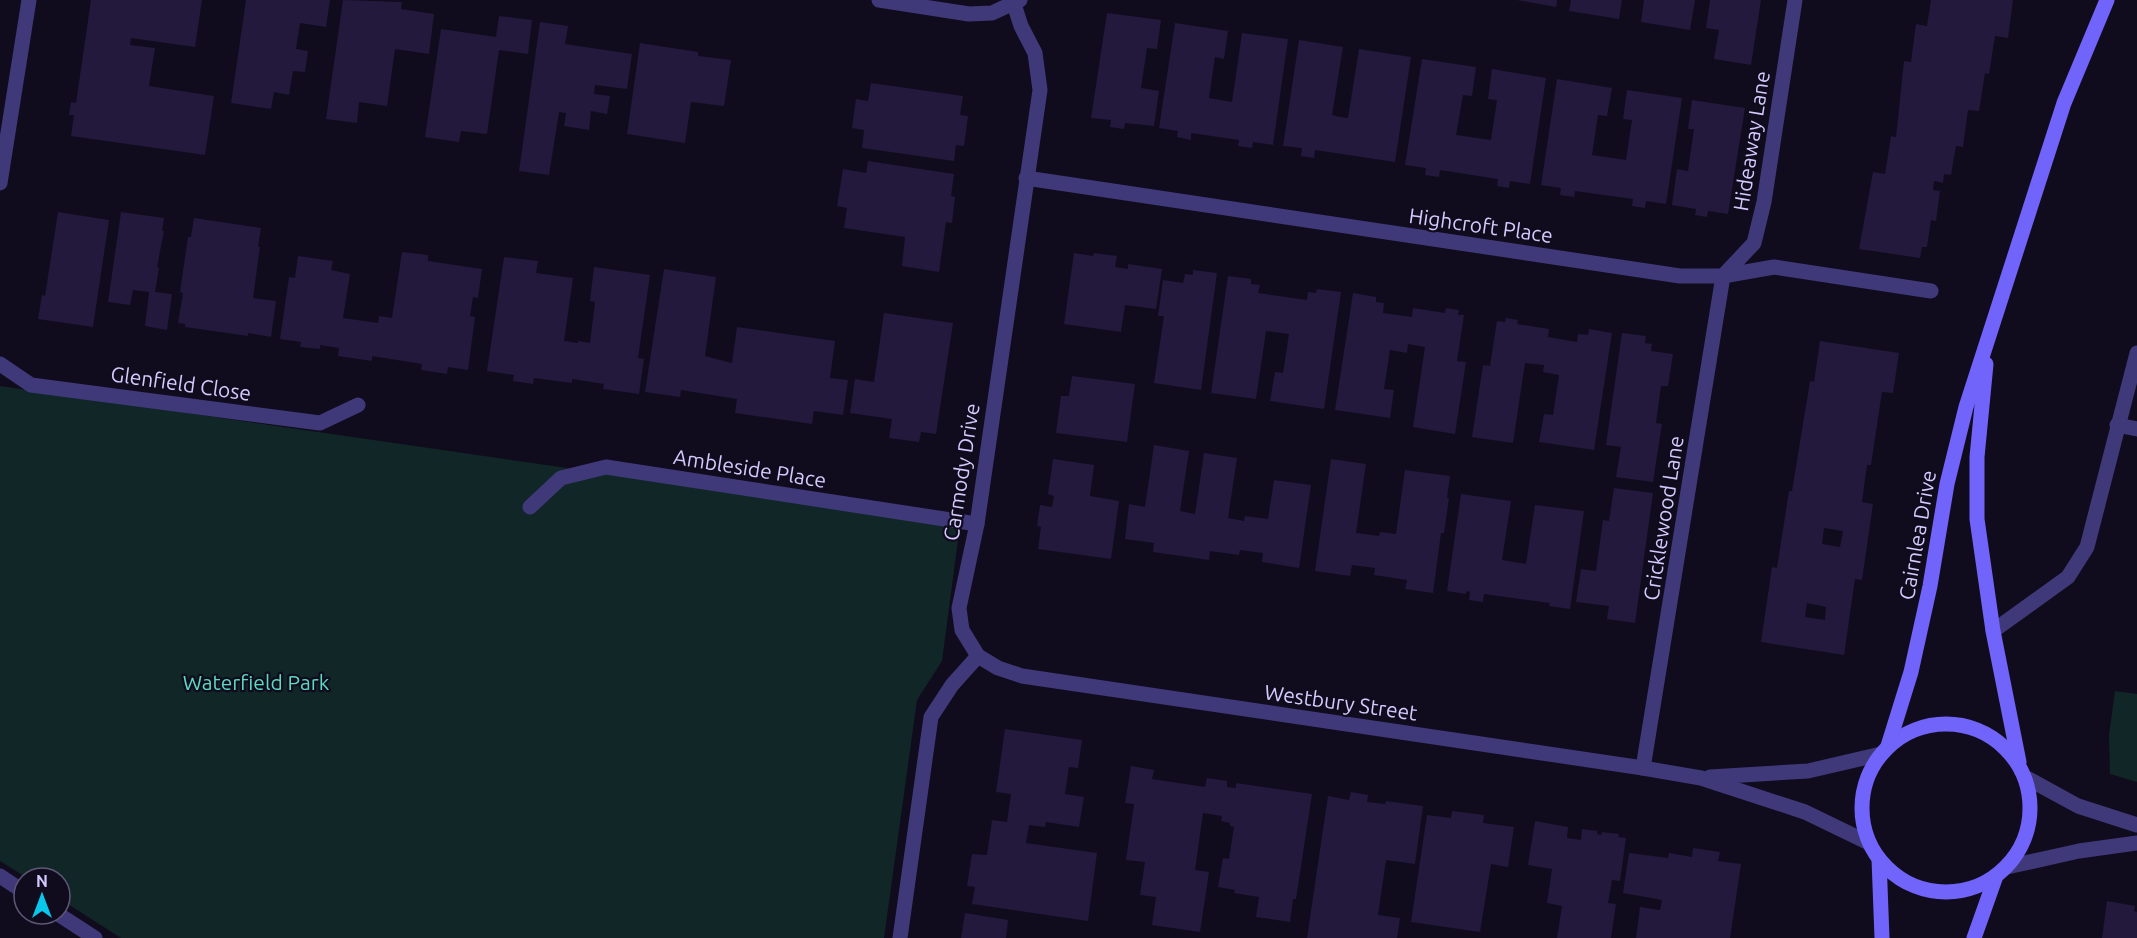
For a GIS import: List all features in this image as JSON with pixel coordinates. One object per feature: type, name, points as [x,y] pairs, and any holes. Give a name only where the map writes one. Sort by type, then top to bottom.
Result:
[{"type":"street","points":[[0,183],[29,0]]},
{"type":"street","points":[[879,0],[969,14],[993,13],[1017,2]]},
{"type":"street","name":"Hideaway Lane","points":[[1723,276],[1754,243],[1764,202],[1795,0]]},
{"type":"street","name":"Cairnlea Drive","points":[[1885,750],[1911,672],[1930,586],[1947,484],[1966,407],[2064,103],[2108,0]]},
{"type":"street","name":"Carmody Drive","points":[[978,656],[962,630],[959,608],[977,524],[1040,90],[1035,53],[1021,26],[1017,2]]},
{"type":"street","name":"Highcroft Place","points":[[1026,178],[1680,276],[1723,276],[1774,267],[1931,291]]},
{"type":"street","name":"Cricklewood Lane","points":[[1643,768],[1723,276]]},
{"type":"street","name":"Cairnlea Drive","points":[[1989,332],[1977,457],[1977,519],[1993,631],[2023,772]]},
{"type":"street","points":[[1993,631],[2068,577],[2087,547],[2137,353]]},
{"type":"street","name":"Glenfield Close","points":[[0,364],[31,385],[320,423],[358,405]]},
{"type":"street","points":[[2117,425],[2137,429]]},
{"type":"street","name":"Ambleside Place","points":[[530,507],[561,478],[606,467],[977,524]]},
{"type":"street","points":[[900,938],[932,717],[952,685],[978,656]]},
{"type":"street","name":"Westbury Street","points":[[978,656],[998,668],[1022,675],[1701,778],[1805,812],[1869,843]]},
{"type":"street","points":[[1974,938],[2001,871],[2021,847],[2029,824],[2031,800],[2023,772],[2004,746],[1984,732],[1959,724],[1934,724],[1909,732],[1885,750],[1869,774],[1863,797],[1863,820],[1869,843],[1879,859],[1898,877],[1921,888],[1947,892],[1972,887],[2001,871],[2079,850],[2137,843]]},
{"type":"street","name":"Westbury Street","points":[[1701,778],[1808,771],[1885,750]]},
{"type":"street","points":[[2023,772],[2078,806],[2137,825]]},
{"type":"street","points":[[1879,859],[1882,938]]},
{"type":"street","points":[[72,923],[95,938]]},
{"type":"green space","name":"Waterfield Park","points":[[0,386],[960,525],[942,661],[917,700],[884,938],[121,938],[72,907],[72,866],[12,866],[12,869],[0,861]]},
{"type":"green space","points":[[2115,691],[2137,694],[2137,782],[2110,774],[2109,735]]},
{"type":"building","points":[[91,0],[202,0],[195,47],[131,38],[130,45],[155,48],[149,86],[214,96],[205,155],[71,136],[74,115],[69,115],[71,102],[76,103]]},
{"type":"building","points":[[246,0],[330,0],[326,27],[300,23],[296,49],[308,51],[305,72],[293,71],[289,95],[274,92],[271,109],[231,103]]},
{"type":"building","points":[[343,0],[402,2],[401,9],[434,14],[429,54],[395,49],[387,106],[359,102],[357,123],[326,119]]},
{"type":"building","points":[[1517,0],[1557,0],[1556,7]]},
{"type":"building","points":[[1571,0],[1622,0],[1619,19],[1569,11]]},
{"type":"building","points":[[1644,0],[1695,0],[1690,30],[1641,22]]},
{"type":"building","points":[[1710,0],[1761,0],[1751,65],[1714,59],[1719,30],[1706,28]]},
{"type":"building","points":[[1931,0],[2013,0],[2008,38],[1995,36],[1989,74],[1985,73],[1979,111],[1968,110],[1963,147],[1956,146],[1951,175],[1944,174],[1943,183],[1934,181],[1933,190],[1940,191],[1936,221],[1931,220],[1927,247],[1922,247],[1920,258],[1859,249],[1873,172],[1885,174],[1891,136],[1896,137],[1904,61],[1911,62],[1916,24],[1927,26]]},
{"type":"building","points":[[1107,13],[1161,20],[1157,49],[1147,48],[1141,88],[1159,91],[1154,126],[1125,123],[1124,129],[1110,127],[1111,120],[1091,118]]},
{"type":"building","points":[[499,16],[532,20],[528,54],[499,50],[487,134],[461,131],[459,142],[425,137],[441,29],[496,37]]},
{"type":"building","points":[[540,22],[568,26],[565,44],[632,54],[627,89],[595,85],[594,94],[610,96],[607,114],[591,111],[589,130],[564,126],[566,113],[559,112],[549,175],[519,171]]},
{"type":"building","points":[[1175,23],[1228,31],[1224,59],[1215,57],[1209,98],[1232,102],[1242,33],[1288,39],[1273,145],[1253,142],[1252,148],[1238,146],[1239,140],[1191,133],[1191,140],[1177,137],[1178,131],[1159,128]]},
{"type":"building","points":[[1299,40],[1343,47],[1332,115],[1340,117],[1348,118],[1359,49],[1411,57],[1395,162],[1315,150],[1314,158],[1301,156],[1302,148],[1283,146]]},
{"type":"building","points":[[640,43],[698,52],[698,56],[731,60],[724,106],[691,102],[685,143],[627,134]]},
{"type":"building","points":[[1422,59],[1476,67],[1472,96],[1463,95],[1456,135],[1491,140],[1497,100],[1488,99],[1492,69],[1546,78],[1530,184],[1510,181],[1509,188],[1497,186],[1498,179],[1440,170],[1439,177],[1425,175],[1426,168],[1405,165]]},
{"type":"building","points":[[1557,79],[1612,88],[1607,116],[1598,115],[1592,155],[1626,160],[1632,120],[1623,119],[1627,90],[1682,98],[1666,204],[1646,201],[1645,208],[1632,206],[1633,199],[1575,191],[1574,197],[1560,195],[1561,188],[1541,185]]},
{"type":"building","points":[[871,83],[963,96],[960,115],[968,116],[964,146],[956,145],[954,161],[862,148],[864,130],[852,128],[856,99],[868,101]]},
{"type":"building","points":[[1692,100],[1745,108],[1728,214],[1708,211],[1707,217],[1695,215],[1696,209],[1672,205],[1677,169],[1688,171],[1694,129],[1688,129]]},
{"type":"building","points":[[868,161],[954,174],[951,196],[955,197],[952,223],[946,222],[939,272],[902,266],[905,237],[844,228],[847,208],[837,206],[843,169],[866,173]]},
{"type":"building","points":[[58,212],[109,220],[93,327],[38,319],[42,295],[45,296]]},
{"type":"building","points":[[121,212],[164,218],[155,292],[172,294],[167,330],[145,326],[149,292],[133,290],[130,305],[108,302]]},
{"type":"building","points":[[194,218],[261,228],[253,298],[276,301],[271,337],[185,327],[185,324],[178,323],[188,237],[191,237]]},
{"type":"building","points":[[402,252],[428,255],[428,261],[482,269],[478,298],[473,297],[470,316],[475,317],[468,370],[448,367],[447,374],[421,370],[422,364],[372,356],[372,361],[338,356],[339,348],[320,345],[320,349],[300,347],[301,342],[280,339],[289,277],[295,278],[298,256],[333,261],[331,270],[350,274],[343,318],[378,323],[379,316],[392,318]]},
{"type":"building","points":[[1074,253],[1117,256],[1115,267],[1128,269],[1128,264],[1162,269],[1156,309],[1125,305],[1121,332],[1064,324]]},
{"type":"building","points":[[504,257],[538,261],[536,273],[573,278],[564,341],[578,343],[578,341],[590,343],[595,302],[590,301],[594,267],[650,275],[638,358],[644,359],[639,394],[603,389],[604,384],[572,379],[572,383],[534,378],[533,384],[513,381],[514,375],[487,371]]},
{"type":"building","points":[[664,269],[716,277],[705,356],[732,363],[737,327],[835,341],[830,378],[848,380],[843,415],[814,411],[812,424],[735,413],[737,399],[681,390],[680,397],[645,392]]},
{"type":"building","points":[[1193,270],[1217,273],[1201,390],[1154,383],[1164,316],[1158,316],[1163,280],[1183,283],[1185,274],[1193,275]]},
{"type":"building","points":[[1228,276],[1251,279],[1251,284],[1260,285],[1258,293],[1307,300],[1308,292],[1316,293],[1317,289],[1341,292],[1324,409],[1270,401],[1275,372],[1283,373],[1289,334],[1266,331],[1256,399],[1211,393]]},
{"type":"building","points":[[1353,293],[1376,297],[1376,302],[1384,303],[1383,313],[1412,317],[1413,308],[1445,313],[1446,308],[1459,310],[1458,315],[1464,315],[1457,361],[1466,362],[1455,434],[1413,427],[1425,347],[1408,344],[1407,353],[1390,350],[1384,389],[1394,390],[1390,418],[1335,410]]},
{"type":"building","points":[[884,313],[953,323],[936,434],[921,432],[919,442],[889,438],[892,419],[850,413],[855,379],[874,382]]},
{"type":"building","points":[[1506,318],[1518,320],[1517,324],[1549,329],[1548,337],[1577,342],[1578,334],[1588,335],[1589,329],[1612,333],[1594,450],[1539,442],[1544,414],[1553,415],[1559,375],[1543,372],[1544,365],[1525,363],[1513,443],[1472,437],[1483,365],[1490,366],[1497,321],[1505,322]]},
{"type":"building","points":[[1622,333],[1646,336],[1645,343],[1652,344],[1651,351],[1673,354],[1668,386],[1661,386],[1656,423],[1662,424],[1653,482],[1616,477],[1621,447],[1606,445]]},
{"type":"building","points":[[1820,341],[1899,353],[1893,393],[1882,392],[1871,465],[1867,465],[1862,502],[1873,504],[1862,580],[1855,579],[1844,655],[1761,642],[1772,567],[1777,568],[1810,381],[1814,382]],"holes":[[[1824,528],[1843,531],[1840,547],[1822,544]],[[1807,603],[1826,607],[1825,620],[1805,617]]]},
{"type":"building","points":[[1072,376],[1135,384],[1127,442],[1056,433],[1061,396],[1069,396]]},
{"type":"building","points":[[1154,445],[1189,451],[1180,511],[1195,514],[1204,453],[1237,458],[1228,518],[1244,521],[1245,516],[1268,519],[1274,480],[1311,485],[1299,568],[1262,562],[1263,553],[1240,550],[1239,555],[1210,551],[1209,560],[1153,552],[1154,543],[1125,539],[1129,504],[1145,507]]},
{"type":"building","points":[[1053,459],[1094,465],[1090,496],[1119,501],[1111,559],[1038,549],[1041,527],[1037,526],[1040,505],[1052,507],[1054,496],[1048,494]]},
{"type":"building","points":[[1331,459],[1366,464],[1356,533],[1379,536],[1380,532],[1396,534],[1405,470],[1450,476],[1444,533],[1441,533],[1433,593],[1405,589],[1407,580],[1374,575],[1375,568],[1352,565],[1350,576],[1315,571]]},
{"type":"building","points":[[1614,488],[1653,493],[1635,623],[1607,619],[1609,606],[1576,602],[1581,569],[1596,571],[1603,520],[1609,521]]},
{"type":"building","points":[[1461,494],[1511,501],[1502,560],[1526,564],[1535,505],[1584,511],[1570,609],[1549,606],[1550,603],[1484,594],[1483,602],[1469,600],[1470,592],[1466,591],[1466,594],[1447,591]]},
{"type":"building","points":[[1005,729],[1082,740],[1078,768],[1069,767],[1065,794],[1084,797],[1079,827],[1046,822],[1045,827],[1029,825],[1026,843],[1097,853],[1088,921],[972,904],[975,887],[967,886],[972,854],[987,855],[992,820],[1007,822],[1011,794],[996,792]]},
{"type":"building","points":[[1131,766],[1154,770],[1152,779],[1205,787],[1207,778],[1227,781],[1227,787],[1236,788],[1236,783],[1312,794],[1296,899],[1293,899],[1290,922],[1256,917],[1259,897],[1234,893],[1235,890],[1218,887],[1223,858],[1229,859],[1234,827],[1230,826],[1230,823],[1221,821],[1222,816],[1203,813],[1195,870],[1209,872],[1200,932],[1152,925],[1156,897],[1140,895],[1145,862],[1126,860],[1134,804],[1125,803]]},
{"type":"building","points":[[1351,792],[1368,795],[1367,802],[1385,804],[1386,801],[1423,806],[1415,864],[1386,860],[1378,915],[1400,918],[1397,938],[1307,938],[1328,796],[1349,800]]},
{"type":"building","points":[[1452,811],[1484,815],[1483,823],[1514,827],[1508,867],[1491,864],[1480,932],[1411,922],[1427,815],[1451,818]]},
{"type":"building","points":[[1535,821],[1568,827],[1567,838],[1581,840],[1582,829],[1597,831],[1597,834],[1601,835],[1602,832],[1619,834],[1618,837],[1626,838],[1620,881],[1612,880],[1608,903],[1616,904],[1611,938],[1557,938],[1562,906],[1547,903],[1552,869],[1528,865]]},
{"type":"building","points":[[1693,848],[1720,852],[1718,861],[1741,864],[1730,938],[1636,938],[1640,907],[1660,910],[1662,900],[1623,893],[1629,853],[1668,858],[1669,853],[1692,857]]},
{"type":"building","points":[[2107,901],[2135,906],[2137,938],[2102,938]]},
{"type":"building","points":[[965,913],[1008,920],[1006,938],[961,938]]}]
